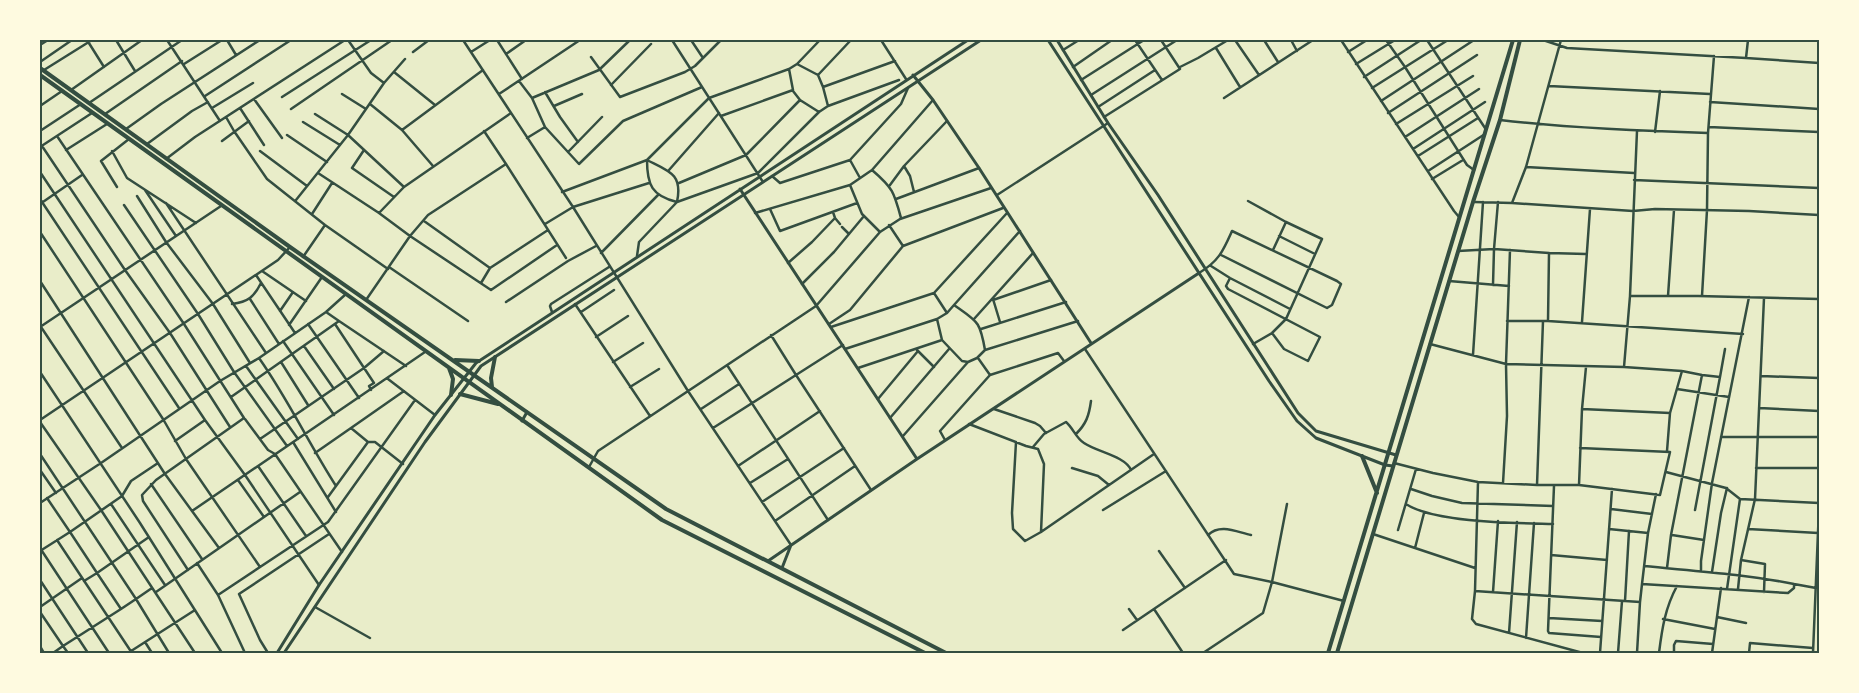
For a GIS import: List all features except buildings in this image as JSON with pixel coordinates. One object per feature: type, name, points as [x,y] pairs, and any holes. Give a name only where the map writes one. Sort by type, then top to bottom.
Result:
[{"type":"main road","points":[[1328,653],[1513,40]]},
{"type":"main road","points":[[1337,653],[1458,251],[1500,120],[1520,40]]},
{"type":"main road","points":[[42,69],[290,248],[666,509],[946,653]]},
{"type":"main road","points":[[41,78],[92,112],[662,520],[925,653]]},
{"type":"main road","points":[[494,389],[491,378],[495,357]]},
{"type":"main road","points":[[452,360],[479,361]]},
{"type":"main road","points":[[448,366],[453,379],[451,395]]},
{"type":"main road","points":[[460,394],[500,404]]},
{"type":"main road","points":[[1362,456],[1376,493]]},
{"type":"street","points":[[40,45],[48,40]]},
{"type":"street","points":[[40,62],[72,40]]},
{"type":"street","points":[[116,40],[135,71]]},
{"type":"street","points":[[71,90],[142,40]]},
{"type":"street","points":[[167,40],[220,121]]},
{"type":"street","points":[[89,103],[182,40]]},
{"type":"street","points":[[104,114],[222,40]]},
{"type":"street","points":[[227,40],[236,55]]},
{"type":"street","points":[[249,40],[252,45]]},
{"type":"street","points":[[126,130],[161,104],[260,40]]},
{"type":"street","points":[[205,96],[291,40]]},
{"type":"street","points":[[166,159],[226,117],[347,40],[371,73],[384,83]]},
{"type":"street","points":[[282,97],[371,40]]},
{"type":"street","points":[[291,109],[392,40]]},
{"type":"street","points":[[413,52],[429,40]]},
{"type":"street","points":[[464,40],[573,207],[700,410],[791,545]]},
{"type":"street","points":[[471,52],[490,40]]},
{"type":"street","points":[[497,40],[532,98],[545,127],[579,164],[623,121],[702,87]]},
{"type":"street","points":[[506,54],[526,40]]},
{"type":"street","points":[[499,94],[580,40]]},
{"type":"street","points":[[532,98],[599,70],[630,40]]},
{"type":"street","points":[[672,40],[764,182]]},
{"type":"street","points":[[691,40],[703,58]]},
{"type":"street","points":[[591,57],[620,97],[675,77],[690,69],[721,40]]},
{"type":"street","points":[[562,192],[647,160],[709,98],[790,69],[820,40]]},
{"type":"street","points":[[818,75],[851,40]]},
{"type":"street","points":[[881,40],[906,79]]},
{"type":"street","points":[[284,653],[424,442],[460,394],[479,361],[740,190],[759,175],[968,40]]},
{"type":"street","points":[[471,373],[981,40]]},
{"type":"street","points":[[1048,40],[1269,381],[1297,421],[1316,438],[1385,465],[1394,464],[1478,482],[1554,486],[1579,485],[1660,495],[1670,452],[1667,452],[1670,413],[1682,370]]},
{"type":"street","points":[[1057,40],[1104,117],[1206,269],[1298,413],[1312,429],[1396,455]]},
{"type":"street","points":[[1063,50],[1079,40]]},
{"type":"street","points":[[1073,67],[1112,40]]},
{"type":"street","points":[[1135,40],[1162,80]]},
{"type":"street","points":[[1081,80],[1144,40]]},
{"type":"street","points":[[1162,40],[1180,67]]},
{"type":"street","points":[[1091,95],[1177,40]]},
{"type":"street","points":[[1104,117],[1180,69],[1180,67],[1216,48],[1222,41],[1228,40]]},
{"type":"street","points":[[1235,40],[1259,75]]},
{"type":"street","points":[[1264,40],[1278,62]]},
{"type":"street","points":[[1290,40],[1296,50]]},
{"type":"street","points":[[1224,98],[1313,40]]},
{"type":"street","points":[[1341,40],[1454,212],[1460,218]]},
{"type":"street","points":[[1348,52],[1367,40]]},
{"type":"street","points":[[1386,40],[1469,167],[1474,170]]},
{"type":"street","points":[[1356,64],[1396,40]]},
{"type":"street","points":[[1364,77],[1421,40]]},
{"type":"street","points":[[1427,40],[1486,132],[1459,152],[1428,171]]},
{"type":"street","points":[[1372,88],[1448,40]]},
{"type":"street","points":[[1381,102],[1474,40]]},
{"type":"street","points":[[1542,40],[1560,47],[1819,64]]},
{"type":"street","points":[[1512,203],[1526,168],[1561,40]]},
{"type":"street","points":[[1746,58],[1748,40]]},
{"type":"street","points":[[42,69],[89,41],[104,67]]},
{"type":"street","points":[[611,86],[651,44]]},
{"type":"street","points":[[1216,48],[1240,87]]},
{"type":"street","points":[[1388,113],[1477,55]]},
{"type":"street","points":[[1702,296],[1707,210],[1708,133],[1714,56]]},
{"type":"street","points":[[296,200],[348,135],[384,83],[405,59]]},
{"type":"street","points":[[823,87],[895,61]]},
{"type":"street","points":[[797,64],[818,75],[828,106]]},
{"type":"street","points":[[790,69],[793,90],[800,100],[819,112]]},
{"type":"street","points":[[402,130],[483,70]]},
{"type":"street","points":[[1098,107],[1155,70]]},
{"type":"street","points":[[394,72],[435,106]]},
{"type":"street","points":[[913,75],[933,100],[979,168],[1091,343]]},
{"type":"street","points":[[1396,124],[1473,76]]},
{"type":"street","points":[[637,256],[640,242],[677,202],[759,175],[819,112],[828,106],[899,80]]},
{"type":"street","points":[[212,108],[253,83]]},
{"type":"street","points":[[1549,86],[1710,94]]},
{"type":"street","points":[[772,176],[780,183],[850,160],[901,104],[909,87]]},
{"type":"street","points":[[1405,137],[1479,89]]},
{"type":"street","points":[[669,170],[720,115],[793,90]]},
{"type":"street","points":[[40,106],[62,91]]},
{"type":"street","points":[[1656,132],[1660,91]]},
{"type":"street","points":[[545,92],[578,142]]},
{"type":"street","points":[[342,94],[366,109]]},
{"type":"street","points":[[554,106],[582,94]]},
{"type":"street","points":[[254,99],[282,138]]},
{"type":"street","points":[[679,183],[746,155],[800,100]]},
{"type":"street","points":[[755,213],[850,185],[872,170],[933,100]]},
{"type":"street","points":[[147,144],[192,111],[208,102]]},
{"type":"street","points":[[1413,149],[1485,102]]},
{"type":"street","points":[[1710,102],[1819,109]]},
{"type":"street","points":[[40,131],[80,104]]},
{"type":"street","points":[[370,104],[402,130],[433,166]]},
{"type":"street","points":[[240,108],[264,146]]},
{"type":"street","points":[[92,112],[41,146],[125,270],[170,332],[230,428]]},
{"type":"street","points":[[379,213],[404,187],[511,113]]},
{"type":"street","points":[[316,114],[348,135],[404,187]]},
{"type":"street","points":[[226,117],[267,178],[325,225],[468,321]]},
{"type":"street","points":[[568,152],[602,117]]},
{"type":"street","points":[[1418,156],[1478,118]]},
{"type":"street","points":[[890,185],[904,166],[947,120]]},
{"type":"street","points":[[1500,120],[1637,131],[1708,133]]},
{"type":"street","points":[[222,141],[249,121]]},
{"type":"street","points":[[303,122],[340,145]]},
{"type":"street","points":[[996,196],[1108,123]]},
{"type":"street","points":[[66,150],[108,124]]},
{"type":"street","points":[[527,138],[545,127]]},
{"type":"street","points":[[1709,127],[1819,132]]},
{"type":"street","points":[[484,131],[566,258]]},
{"type":"street","points":[[1624,367],[1630,296],[1637,131]]},
{"type":"street","points":[[286,135],[327,162]]},
{"type":"street","points":[[57,136],[184,324],[244,418],[268,450],[275,454],[342,552]]},
{"type":"street","points":[[117,187],[102,161],[129,139]]},
{"type":"street","points":[[364,150],[352,168],[394,197]]},
{"type":"street","points":[[112,151],[127,178],[196,223]]},
{"type":"street","points":[[260,151],[307,186]]},
{"type":"street","points":[[1432,179],[1464,159]]},
{"type":"street","points":[[647,160],[669,170],[679,183],[677,202]]},
{"type":"street","points":[[647,160],[649,183],[658,195],[677,202]]},
{"type":"street","points":[[850,160],[860,178]]},
{"type":"street","points":[[366,300],[410,236],[428,215],[506,164]]},
{"type":"street","points":[[904,166],[910,176],[914,192]]},
{"type":"street","points":[[896,199],[979,168]]},
{"type":"street","points":[[1526,168],[1634,173]]},
{"type":"street","points":[[872,170],[890,185],[901,218]]},
{"type":"street","points":[[40,172],[191,400],[320,585]]},
{"type":"street","points":[[318,173],[491,290],[558,244]]},
{"type":"street","points":[[82,175],[41,201],[179,408]]},
{"type":"street","points":[[1634,180],[1819,188]]},
{"type":"street","points":[[312,214],[332,183]]},
{"type":"street","points":[[545,224],[573,207],[649,183]]},
{"type":"street","points":[[850,185],[864,216],[880,232]]},
{"type":"street","points":[[589,467],[598,451],[816,306],[880,232],[890,225],[901,218],[991,188]]},
{"type":"street","points":[[144,189],[176,236]]},
{"type":"street","points":[[740,190],[917,459]]},
{"type":"street","points":[[601,254],[658,195]]},
{"type":"street","points":[[137,196],[166,242],[213,304],[250,363]]},
{"type":"street","points":[[1248,201],[1322,239],[1286,319],[1272,333],[1253,344]]},
{"type":"street","points":[[1473,202],[1633,211],[1656,209],[1819,214]]},
{"type":"street","points":[[1473,355],[1483,202]]},
{"type":"street","points":[[1493,285],[1498,202]]},
{"type":"street","points":[[166,203],[266,353]]},
{"type":"street","points":[[770,209],[780,231],[857,203]]},
{"type":"street","points":[[124,205],[198,314],[234,372],[287,446]]},
{"type":"street","points":[[122,448],[40,327],[222,206]]},
{"type":"street","points":[[830,326],[850,310],[903,246],[1004,208]]},
{"type":"street","points":[[1582,322],[1590,209]]},
{"type":"street","points":[[1668,296],[1674,210]]},
{"type":"street","points":[[834,212],[835,218],[849,234]]},
{"type":"street","points":[[830,326],[934,292],[1007,213]]},
{"type":"street","points":[[802,284],[834,252],[864,216]]},
{"type":"street","points":[[788,263],[835,218]]},
{"type":"street","points":[[423,220],[490,268]]},
{"type":"street","points":[[1273,250],[1286,222]]},
{"type":"street","points":[[304,257],[325,225]]},
{"type":"street","points":[[890,225],[903,246]]},
{"type":"street","points":[[481,283],[490,268],[548,230]]},
{"type":"street","points":[[713,428],[844,347],[937,320],[947,313],[1020,231]]},
{"type":"street","points":[[768,561],[993,408],[1211,266],[1221,255],[1232,231],[1337,281],[1341,284],[1340,289],[1332,306],[1327,308],[1221,255]]},
{"type":"street","points":[[40,232],[163,419],[186,459],[260,566]]},
{"type":"street","points":[[1279,236],[1315,254]]},
{"type":"street","points":[[506,302],[568,261],[596,246]]},
{"type":"street","points":[[195,653],[102,510],[40,421],[262,271],[290,248]]},
{"type":"street","points":[[1458,251],[1494,249],[1549,254],[1586,254]]},
{"type":"street","points":[[1503,483],[1507,416],[1506,364],[1510,250]]},
{"type":"street","points":[[974,319],[1034,252]]},
{"type":"street","points":[[1548,321],[1549,254]]},
{"type":"street","points":[[1211,266],[1290,309]]},
{"type":"street","points":[[552,312],[550,306],[552,304],[609,267]]},
{"type":"street","points":[[262,271],[306,301]]},
{"type":"street","points":[[256,275],[295,333]]},
{"type":"street","points":[[289,325],[322,277]]},
{"type":"street","points":[[1230,278],[1226,286],[1228,288],[1320,337],[1308,362],[1284,349],[1272,333]]},
{"type":"street","points":[[993,299],[1052,280]]},
{"type":"street","points":[[40,281],[104,377],[165,474],[218,548]]},
{"type":"street","points":[[1449,282],[1509,286]]},
{"type":"street","points":[[232,304],[250,299],[261,283]]},
{"type":"street","points":[[581,312],[614,290]]},
{"type":"street","points":[[280,311],[293,292]]},
{"type":"street","points":[[934,292],[947,313]]},
{"type":"street","points":[[40,502],[101,463],[140,434],[206,390],[260,358],[326,312],[346,294]]},
{"type":"street","points":[[1630,296],[1819,299]]},
{"type":"street","points":[[1701,570],[1712,483],[1749,297]]},
{"type":"street","points":[[1738,590],[1741,560],[1754,500],[1764,298]]},
{"type":"street","points":[[250,299],[279,344]]},
{"type":"street","points":[[993,299],[1000,323]]},
{"type":"street","points":[[981,329],[1066,302]]},
{"type":"street","points":[[575,304],[650,416]]},
{"type":"street","points":[[954,305],[974,319],[981,329],[985,350]]},
{"type":"street","points":[[326,312],[406,366]]},
{"type":"street","points":[[596,336],[628,316]]},
{"type":"street","points":[[937,320],[942,340],[962,361],[968,362]]},
{"type":"street","points":[[231,397],[339,321]]},
{"type":"street","points":[[903,436],[968,362],[977,358],[985,350],[1078,321]]},
{"type":"street","points":[[1508,321],[1582,322],[1743,334]]},
{"type":"street","points":[[1537,485],[1543,366],[1543,321]]},
{"type":"street","points":[[308,324],[359,398]]},
{"type":"street","points":[[335,324],[374,383],[369,386],[371,390]]},
{"type":"street","points":[[772,335],[871,490]]},
{"type":"street","points":[[858,368],[917,350],[942,340]]},
{"type":"street","points":[[283,341],[334,415]]},
{"type":"street","points":[[613,362],[644,343]]},
{"type":"street","points":[[1430,344],[1506,364],[1682,370],[1702,376],[1720,377]]},
{"type":"street","points":[[304,346],[334,389]]},
{"type":"street","points":[[1084,348],[1234,574],[1344,601]]},
{"type":"street","points":[[890,418],[949,349]]},
{"type":"street","points":[[1695,510],[1725,349]]},
{"type":"street","points":[[917,350],[934,367]]},
{"type":"street","points":[[878,399],[917,350]]},
{"type":"street","points":[[260,439],[364,368],[384,351]]},
{"type":"street","points":[[192,511],[427,351]]},
{"type":"street","points":[[946,440],[940,432],[990,375],[1058,353],[1064,361]]},
{"type":"street","points":[[260,358],[295,414],[315,453],[336,486]]},
{"type":"street","points":[[977,358],[990,375]]},
{"type":"street","points":[[281,362],[308,406]]},
{"type":"street","points":[[727,365],[828,520]]},
{"type":"street","points":[[246,366],[298,439]]},
{"type":"street","points":[[1579,485],[1582,409],[1586,367]]},
{"type":"street","points":[[630,387],[659,369]]},
{"type":"street","points":[[40,372],[63,404],[222,653]]},
{"type":"street","points":[[1667,569],[1671,535],[1702,376]]},
{"type":"street","points":[[1761,376],[1819,378]]},
{"type":"street","points":[[388,379],[435,415]]},
{"type":"street","points":[[277,653],[320,585],[435,415],[458,384],[467,379]]},
{"type":"street","points":[[700,410],[739,384]]},
{"type":"street","points":[[1677,390],[1729,397]]},
{"type":"street","points":[[315,453],[404,392]]},
{"type":"street","points":[[218,594],[323,525],[336,512],[380,447],[415,400]]},
{"type":"street","points":[[1076,434],[1086,424],[1090,414],[1091,401]]},
{"type":"street","points":[[993,408],[1035,423],[1046,433]]},
{"type":"street","points":[[1759,408],[1819,411]]},
{"type":"street","points":[[1582,409],[1670,413]]},
{"type":"street","points":[[522,421],[527,412]]},
{"type":"street","points":[[738,466],[820,412]]},
{"type":"street","points":[[188,570],[143,501],[142,495],[151,484],[244,418]]},
{"type":"street","points":[[175,441],[205,420]]},
{"type":"street","points":[[1033,448],[1046,433],[1066,422],[1083,442],[1123,461],[1131,470]]},
{"type":"street","points":[[969,424],[1033,448],[1038,448],[1044,464],[1040,532]]},
{"type":"street","points":[[351,428],[368,442],[374,442],[403,464]]},
{"type":"street","points":[[1721,437],[1819,437]]},
{"type":"street","points":[[293,442],[336,512]]},
{"type":"street","points":[[328,497],[368,442]]},
{"type":"street","points":[[1016,442],[1012,513],[1013,529],[1025,541],[1155,454]]},
{"type":"street","points":[[762,502],[844,448]]},
{"type":"street","points":[[1580,448],[1667,452]]},
{"type":"street","points":[[40,454],[136,599],[169,653]]},
{"type":"street","points":[[750,484],[788,459]]},
{"type":"street","points":[[110,653],[40,550],[122,496],[131,481],[158,463]]},
{"type":"street","points":[[258,466],[306,536]]},
{"type":"street","points":[[775,521],[855,466]]},
{"type":"street","points":[[1072,468],[1098,476],[1109,485]]},
{"type":"street","points":[[1756,468],[1819,468]]},
{"type":"street","points":[[1398,530],[1416,469]]},
{"type":"street","points":[[40,470],[56,493]]},
{"type":"street","points":[[1103,510],[1166,471]]},
{"type":"street","points":[[1666,472],[1727,488],[1740,499],[1819,503]]},
{"type":"street","points":[[238,480],[264,517]]},
{"type":"street","points":[[1478,482],[1474,622],[1584,653]]},
{"type":"street","points":[[151,484],[202,560]]},
{"type":"street","points":[[1554,486],[1549,632],[1601,637]]},
{"type":"street","points":[[1410,488],[1446,500],[1477,504],[1553,506]]},
{"type":"street","points":[[1712,572],[1721,513],[1727,488]]},
{"type":"street","points":[[1600,653],[1612,489]]},
{"type":"street","points":[[155,592],[300,492]]},
{"type":"street","points":[[1638,653],[1640,602],[1644,566],[1656,494]]},
{"type":"street","points":[[47,498],[120,608]]},
{"type":"street","points":[[1727,589],[1740,499]]},
{"type":"street","points":[[111,504],[165,585]]},
{"type":"street","points":[[1203,653],[1260,616],[1266,606],[1287,504]]},
{"type":"street","points":[[1406,504],[1424,512],[1477,520],[1553,524]]},
{"type":"street","points":[[1813,653],[1819,508]]},
{"type":"street","points":[[1611,509],[1652,514]]},
{"type":"street","points":[[1415,548],[1424,512]]},
{"type":"street","points":[[1493,592],[1498,521]]},
{"type":"street","points":[[1509,633],[1517,522]]},
{"type":"street","points":[[1526,638],[1534,523]]},
{"type":"street","points":[[1208,535],[1220,528],[1251,535]]},
{"type":"street","points":[[1609,529],[1648,533]]},
{"type":"street","points":[[1748,529],[1818,533]]},
{"type":"street","points":[[1618,653],[1629,531]]},
{"type":"street","points":[[268,653],[263,647],[239,594],[329,534]]},
{"type":"street","points":[[1373,534],[1475,568]]},
{"type":"street","points":[[1671,535],[1704,540]]},
{"type":"street","points":[[40,607],[67,589],[97,573],[149,537]]},
{"type":"street","points":[[57,540],[130,652],[195,610]]},
{"type":"street","points":[[782,568],[791,545]]},
{"type":"street","points":[[1159,551],[1185,588]]},
{"type":"street","points":[[1551,555],[1607,560]]},
{"type":"street","points":[[1123,630],[1226,560]]},
{"type":"street","points":[[1741,560],[1763,562],[1766,566],[1764,592]]},
{"type":"street","points":[[197,563],[218,594],[245,653]]},
{"type":"street","points":[[1644,566],[1701,570],[1765,578],[1816,588]]},
{"type":"street","points":[[40,580],[88,653]]},
{"type":"street","points":[[1642,584],[1788,593],[1794,588],[1794,584]]},
{"type":"street","points":[[1659,653],[1668,602],[1677,586]]},
{"type":"street","points":[[53,653],[152,588]]},
{"type":"street","points":[[1712,653],[1721,588]]},
{"type":"street","points":[[1475,591],[1640,602]]},
{"type":"street","points":[[315,607],[370,638]]},
{"type":"street","points":[[1130,608],[1137,620]]},
{"type":"street","points":[[1154,609],[1183,653]]},
{"type":"street","points":[[40,612],[68,653]]},
{"type":"street","points":[[1717,617],[1746,623]]},
{"type":"street","points":[[1549,618],[1602,621]]},
{"type":"street","points":[[1664,619],[1715,629]]},
{"type":"street","points":[[145,642],[152,653]]},
{"type":"street","points":[[1674,653],[1676,642],[1713,644]]},
{"type":"street","points":[[1749,653],[1750,643],[1813,648]]},
{"type":"street","points":[[40,646],[44,653]]}]
